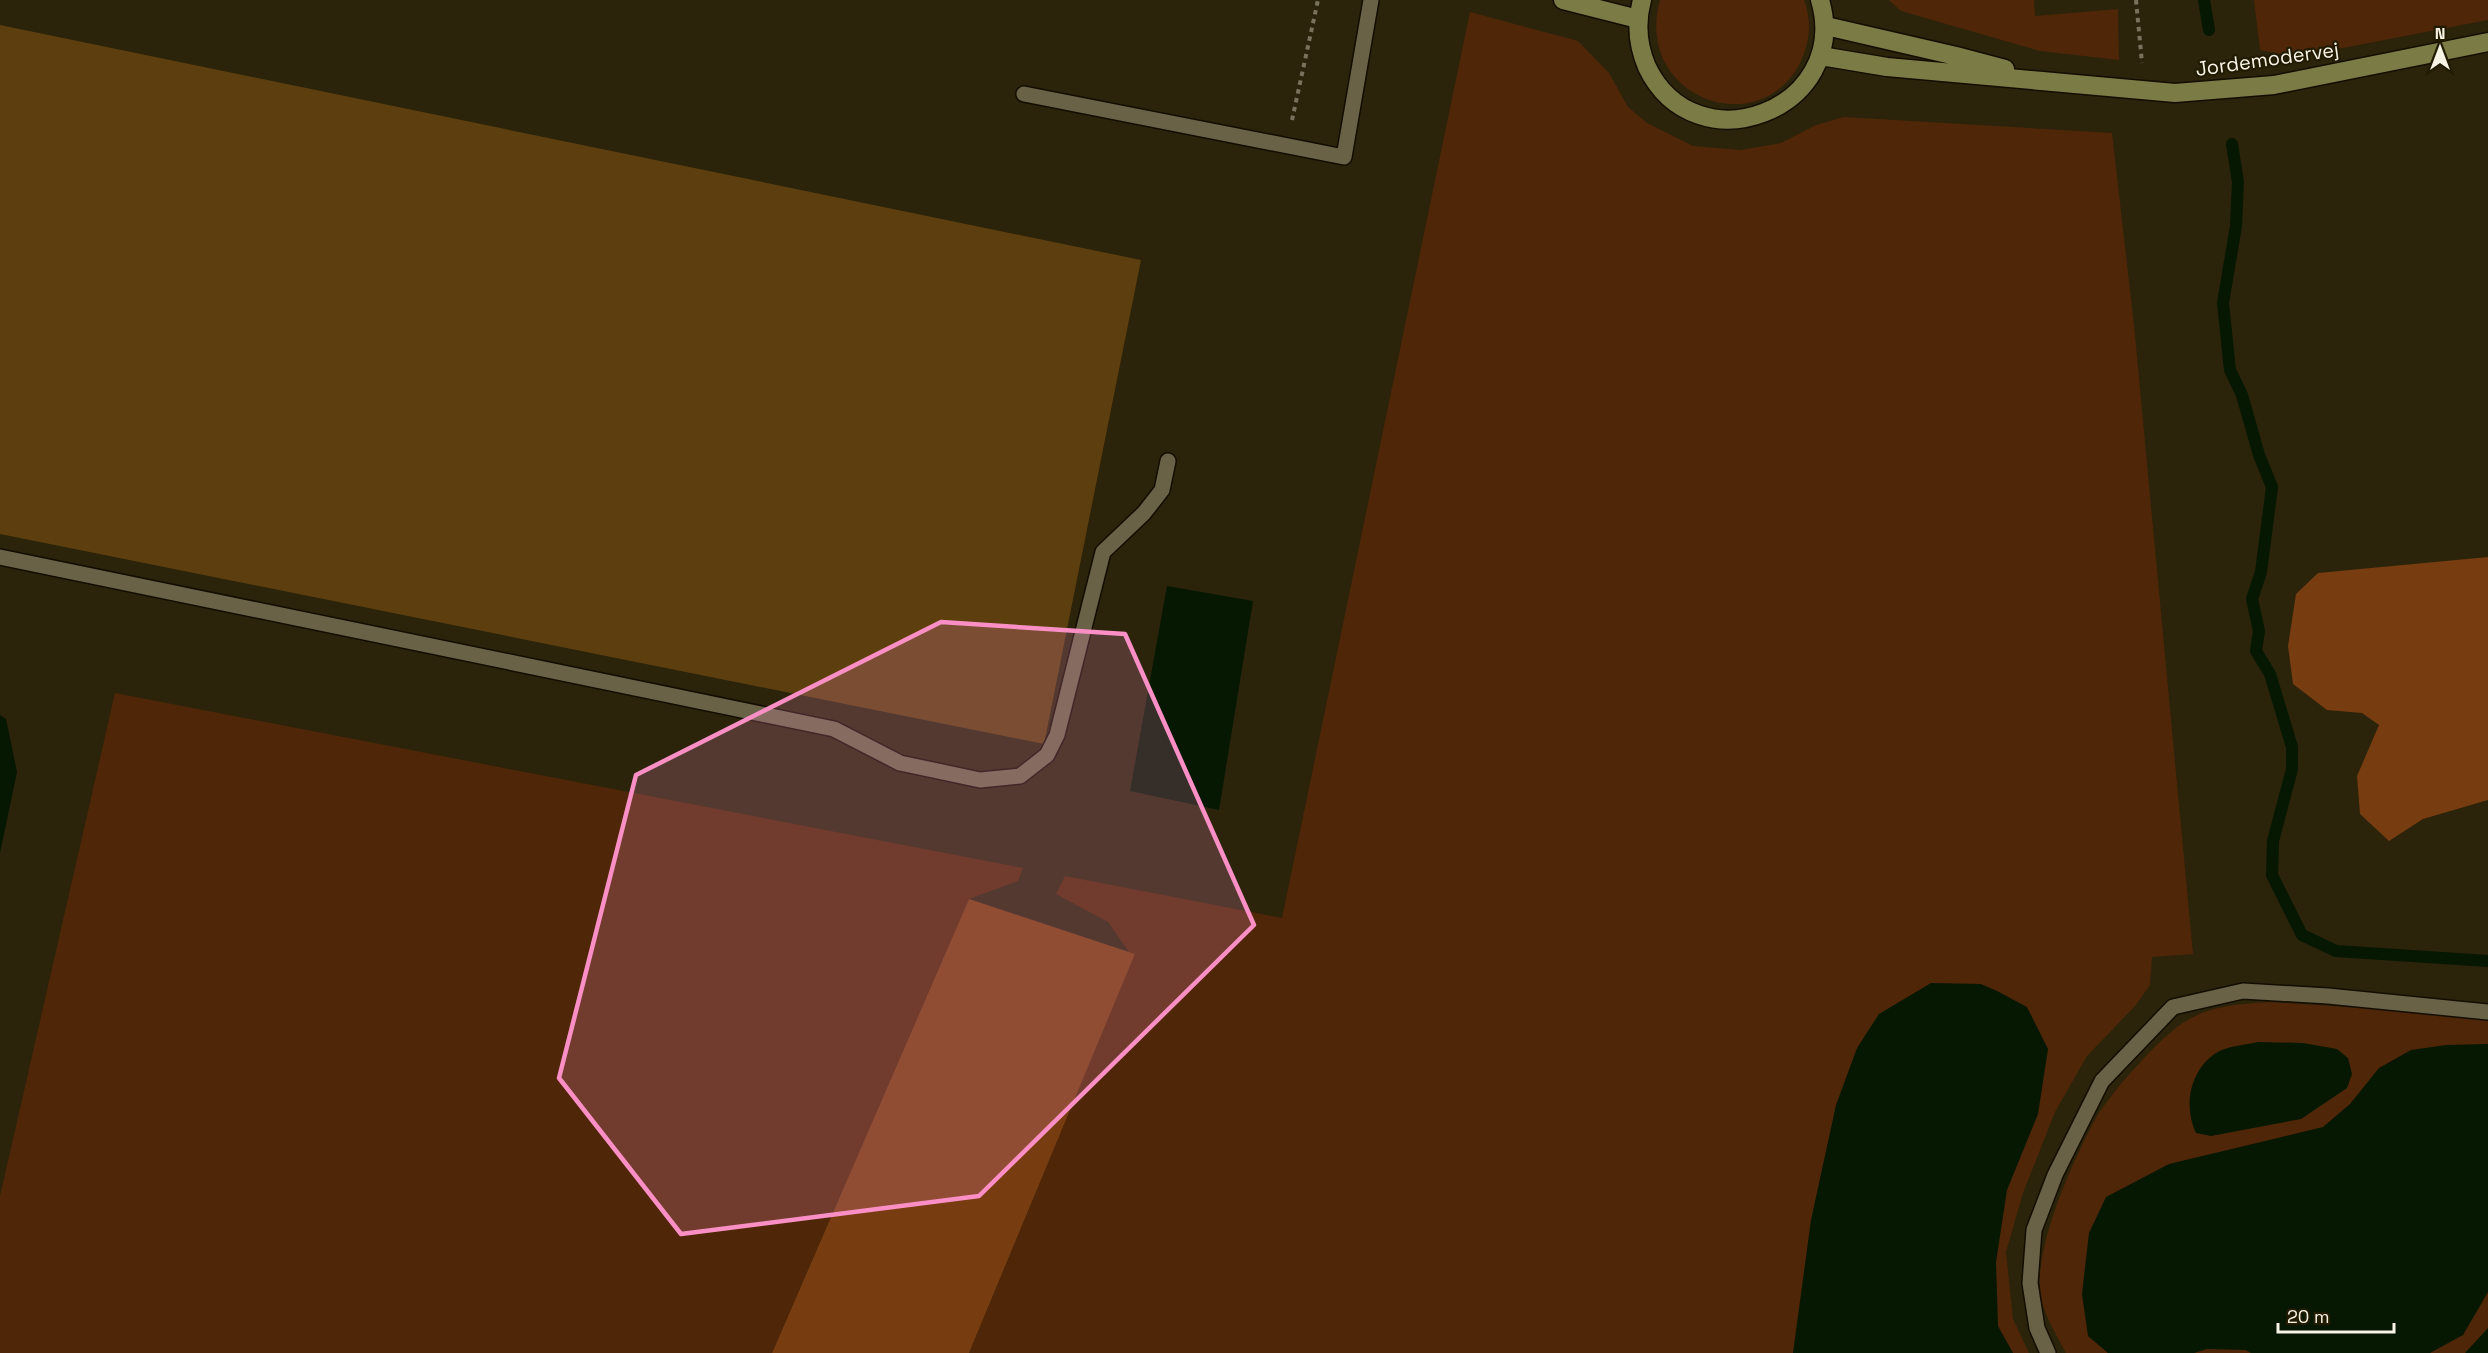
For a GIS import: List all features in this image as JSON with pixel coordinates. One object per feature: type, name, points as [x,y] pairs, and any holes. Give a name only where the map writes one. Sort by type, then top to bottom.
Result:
[{"type":"street","points":[[1563,0],[1638,19]]},
{"type":"street","points":[[1642,0],[1638,19],[1642,52],[1656,82],[1686,108],[1724,119],[1751,118],[1776,108],[1806,83],[1821,56],[1826,26],[1821,0]]},
{"type":"street","name":"Jordemodervej","points":[[1826,26],[1956,56],[2050,82]]},
{"type":"street","name":"Jordemodervej","points":[[1821,56],[1887,67],[2175,93],[2274,85],[2488,42]]},
{"type":"lane","points":[[1024,94],[1344,157],[1371,0]]},
{"type":"lane","points":[[0,558],[834,729],[900,763],[980,780],[1020,776],[1047,755],[1057,735],[1103,552],[1144,513],[1162,490],[1168,461]]},
{"type":"lane","points":[[2048,1353],[2037,1328],[2030,1283],[2034,1230],[2055,1175],[2102,1081],[2173,1007],[2243,991],[2328,996],[2488,1012]]},
{"type":"path","points":[[1287,145],[1318,0]]},
{"type":"path","points":[[2136,0],[2145,90]]},
{"type":"highlighted area","points":[[941,622],[1125,634],[1254,925],[979,1196],[681,1234],[559,1078],[636,775]]},
{"type":"shaded area","points":[[1660,0],[1804,0],[1809,24],[1808,40],[1800,63],[1781,87],[1757,101],[1730,104],[1704,98],[1681,83],[1665,62],[1657,34]]},
{"type":"shaded area","points":[[1889,0],[2034,0],[2035,16],[2118,9],[2119,60],[2040,51],[1901,11]]},
{"type":"shaded area","points":[[2254,0],[2488,0],[2488,20],[2296,57],[2260,50]]},
{"type":"shaded area","points":[[1470,12],[1578,41],[1609,73],[1628,107],[1647,123],[1693,146],[1741,150],[1781,143],[1816,125],[1844,117],[2112,133],[2134,325],[2193,954],[2152,957],[2150,985],[2136,1005],[2087,1056],[2055,1112],[2023,1193],[2006,1252],[2013,1319],[2029,1353],[969,1353],[1135,954],[1129,952],[1108,922],[1056,894],[1065,876],[1282,918]]},
{"type":"shaded area","points":[[2488,557],[2488,800],[2423,819],[2389,841],[2360,814],[2357,776],[2379,725],[2362,713],[2327,710],[2293,684],[2288,646],[2296,594],[2318,573]]},
{"type":"shaded area","points":[[1167,586],[1253,601],[1219,810],[1130,791]]},
{"type":"shaded area","points":[[115,693],[1023,868],[1018,881],[969,899],[772,1353],[0,1353],[0,1196]]},
{"type":"shaded area","points":[[0,715],[6,719],[17,772],[0,853]]},
{"type":"shaded area","points":[[969,899],[1135,954],[969,1353],[772,1353]]},
{"type":"shaded area","points":[[1931,983],[1981,984],[2027,1007],[2048,1049],[2038,1114],[2007,1190],[1996,1262],[1998,1326],[2013,1353],[1793,1353],[1811,1220],[1836,1105],[1857,1048],[1879,1014]]},
{"type":"shaded area","points":[[2270,1002],[2488,1016],[2488,1353],[2066,1353],[2050,1323],[2041,1299],[2040,1271],[2058,1202],[2096,1118],[2137,1065],[2164,1038],[2186,1021],[2217,1008]]},
{"type":"shaded area","points":[[2258,1042],[2303,1043],[2337,1049],[2348,1058],[2352,1074],[2347,1088],[2301,1119],[2211,1136],[2196,1133],[2190,1112],[2190,1100],[2191,1089],[2200,1069],[2207,1060],[2220,1051]]},
{"type":"shaded area","points":[[2488,1044],[2488,1292],[2463,1335],[2430,1353],[2251,1353],[2246,1350],[2207,1349],[2194,1353],[2108,1353],[2088,1336],[2082,1294],[2089,1233],[2106,1197],[2169,1164],[2323,1127],[2350,1104],[2379,1068],[2411,1050],[2446,1045]]},
{"type":"shaded area","points":[[2488,1328],[2488,1353],[2465,1353]]},
{"type":"building","points":[[0,25],[1141,260],[1044,744],[0,534]]},
{"type":"waterway","points":[[2204,0],[2209,30]]},
{"type":"waterway","points":[[2232,144],[2238,182],[2236,226],[2223,303],[2230,370],[2242,395],[2259,455],[2272,487],[2261,572],[2252,599],[2259,631],[2256,651],[2270,674],[2292,747],[2292,769],[2273,841],[2272,875],[2302,935],[2336,951],[2488,961]]}]
